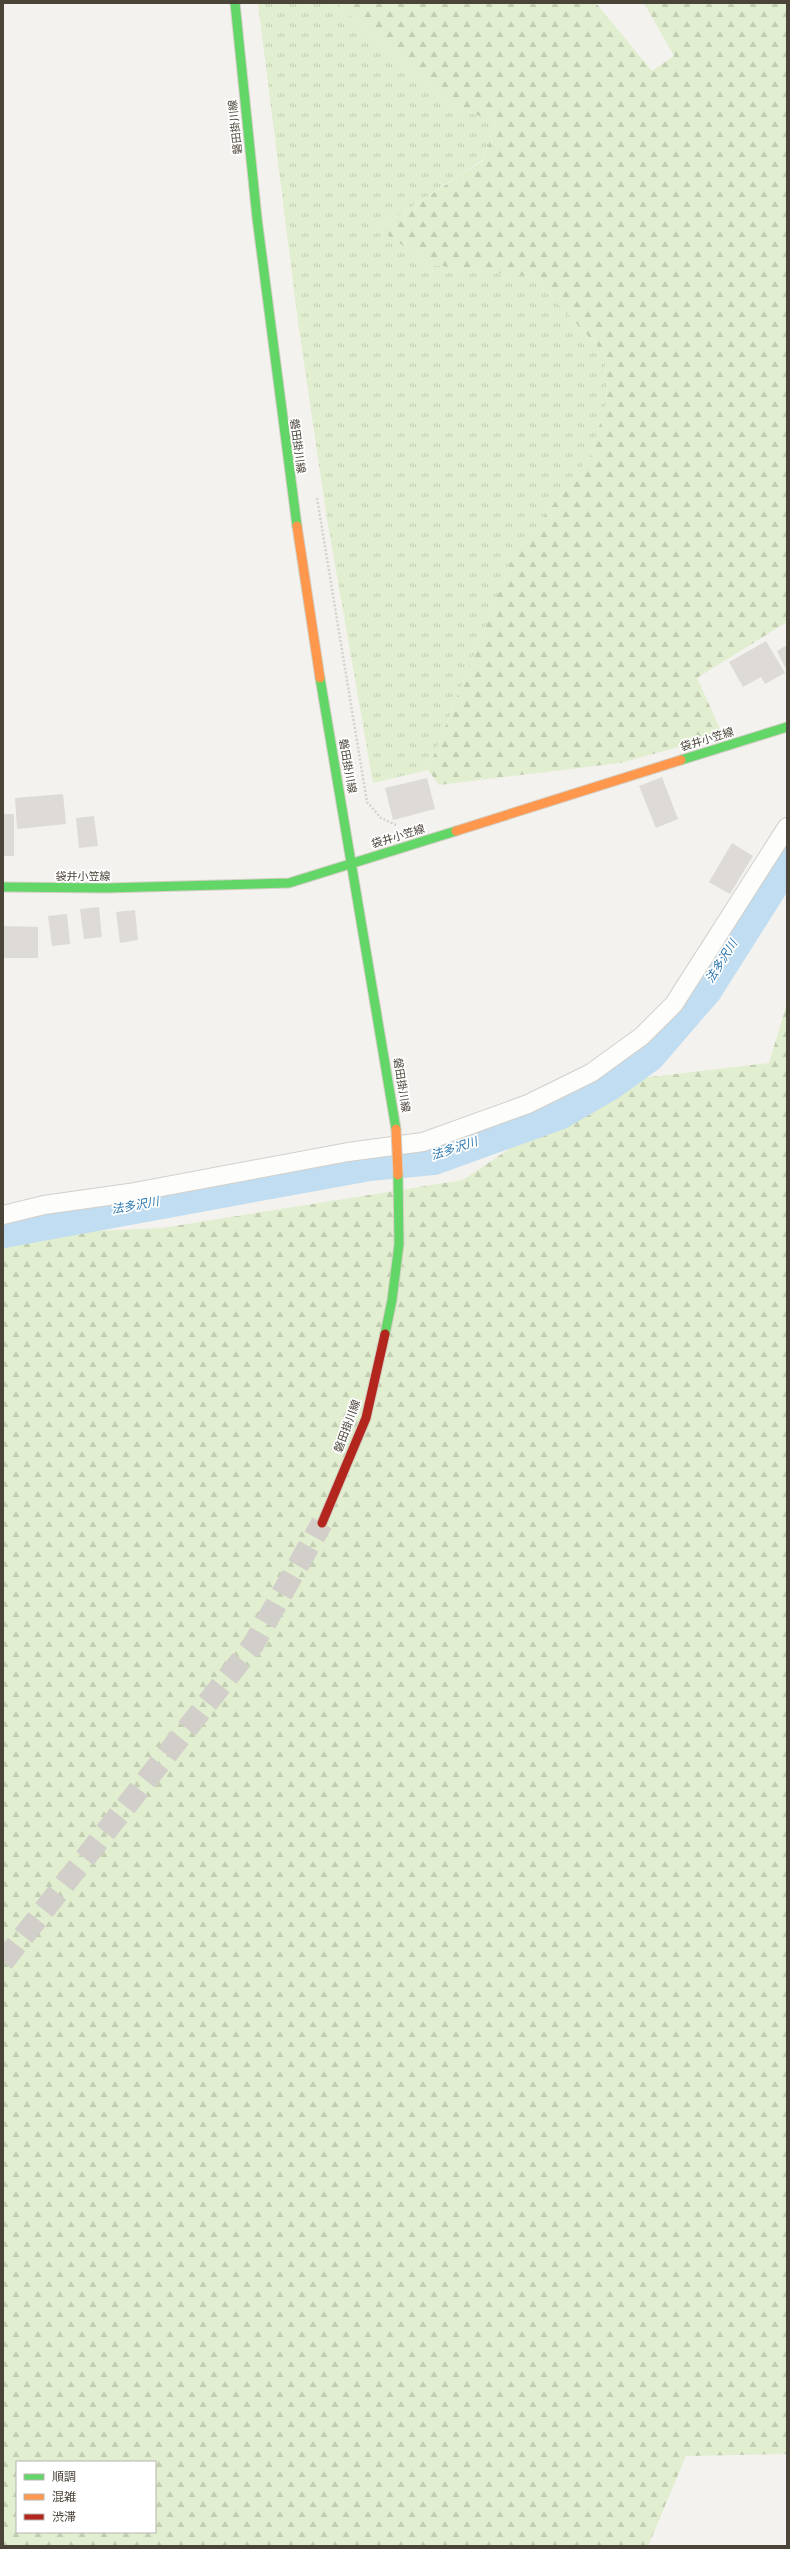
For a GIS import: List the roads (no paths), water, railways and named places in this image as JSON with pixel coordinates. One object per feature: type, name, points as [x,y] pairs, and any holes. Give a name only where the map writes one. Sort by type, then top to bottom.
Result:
[{"type":"main road","name":"磐田掛川線","points":[[235,3],[258,226],[284,432],[316,657],[353,863],[396,1129],[399,1244],[392,1300],[366,1418],[322,1523]]},
{"type":"main road","name":"袋井小笠線","points":[[3,887],[107,888],[289,883],[787,727]]},
{"type":"street","points":[[3,1215],[44,1205],[129,1193],[348,1152],[423,1142],[528,1104],[591,1073],[642,1036],[674,1004],[787,827]]},
{"type":"waterway","name":"法多沢川","points":[[3,1229],[369,1162],[433,1156],[558,1111],[608,1082],[647,1054],[704,988],[787,857]]},
{"type":"tunnel","points":[[3,1962],[253,1645],[322,1523]]}]
